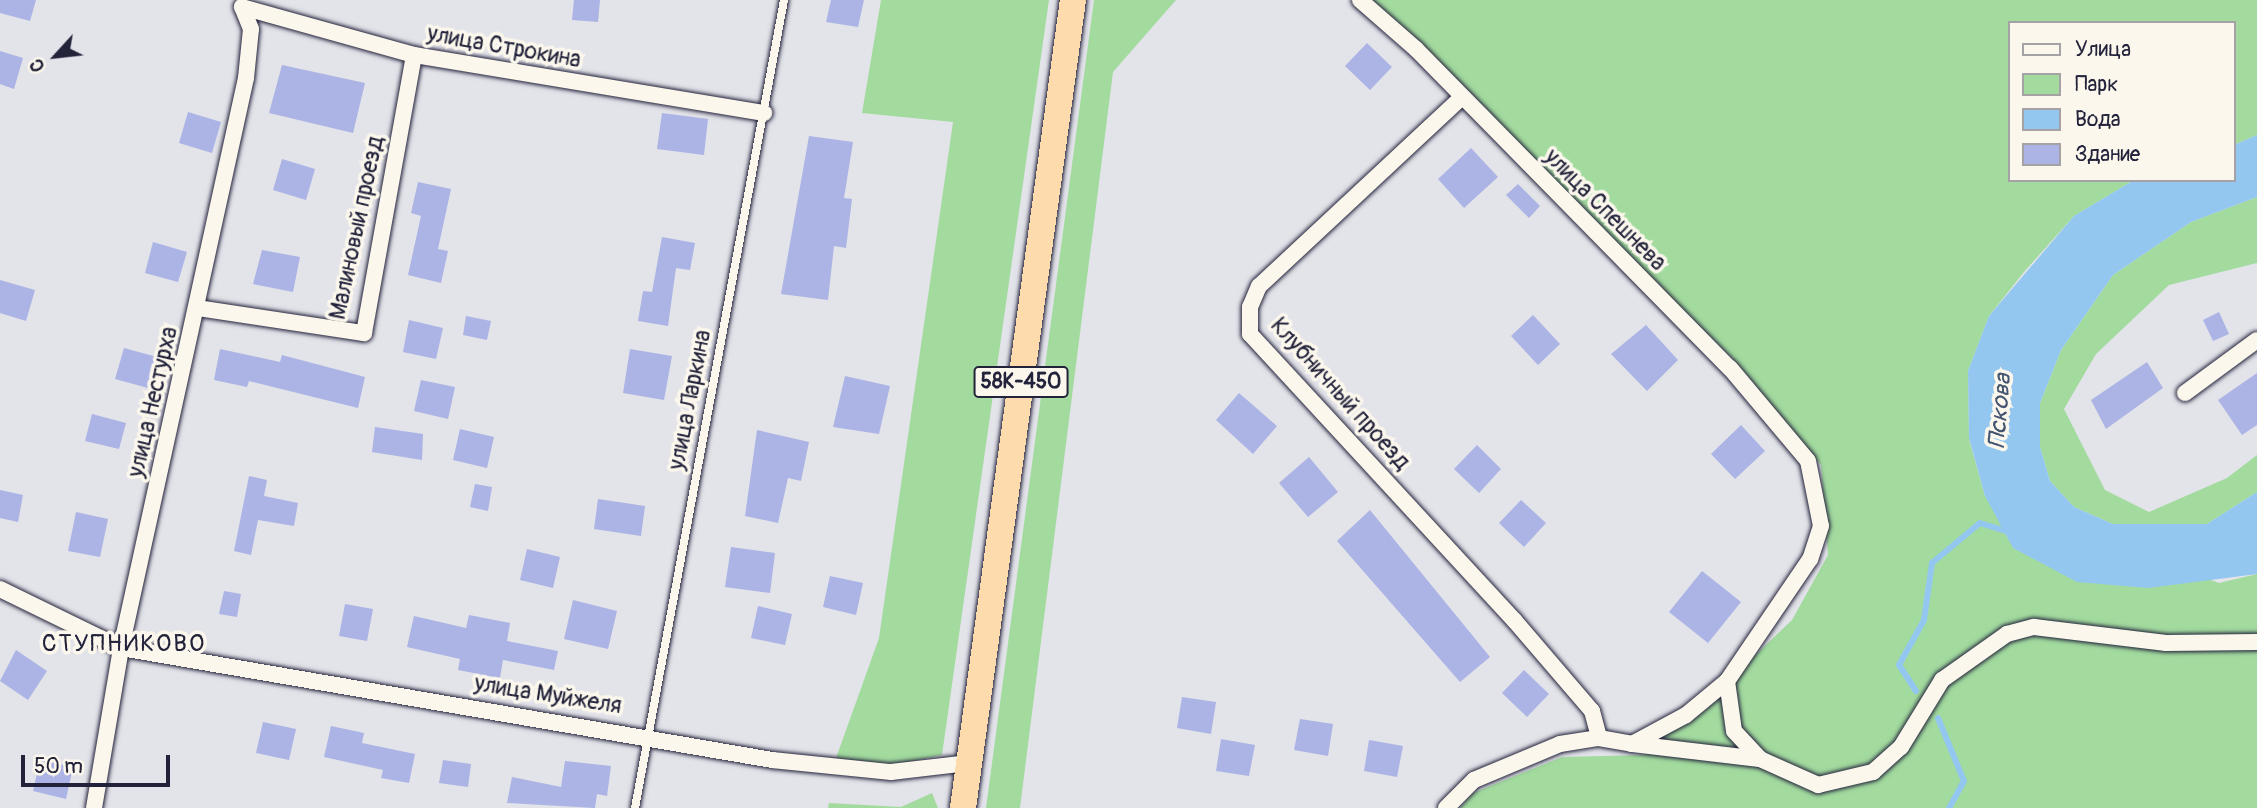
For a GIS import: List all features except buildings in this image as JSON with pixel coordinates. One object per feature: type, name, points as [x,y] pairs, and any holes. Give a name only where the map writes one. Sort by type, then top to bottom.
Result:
[{"type":"highway","name":"58К-450","points":[[963,808],[1073,0]]},
{"type":"street","name":"улица Спешнева","points":[[1360,0],[1462,97],[1730,369],[1808,461],[1821,526],[1810,559],[1727,681]]},
{"type":"street","name":"улица Строкина","points":[[240,4],[414,55],[764,113]]},
{"type":"street","name":"улица Нестурха","points":[[94,808],[121,648],[198,308],[246,78],[251,29],[240,4]]},
{"type":"street","name":"Малиновый проезд","points":[[198,308],[364,333],[414,55]]},
{"type":"street","name":"Клубничный проезд","points":[[1462,97],[1259,286],[1250,307],[1250,334],[1592,710],[1599,738]]},
{"type":"street","points":[[2185,393],[2257,340]]},
{"type":"street","name":"улица Муйжеля","points":[[0,589],[121,648],[646,734],[772,760],[891,772],[969,764]]},
{"type":"street","points":[[1446,808],[1474,780],[1512,761],[1560,744],[1599,738],[1760,760],[1818,785],[1851,781],[1873,772],[1900,747],[1942,680],[2007,634],[2034,627],[2072,628],[2166,643],[2257,642]]},
{"type":"street","points":[[1632,744],[1686,715],[1727,681]]},
{"type":"street","points":[[1727,681],[1734,731],[1760,760]]},
{"type":"lane","name":"улица Ларкина","points":[[635,808],[646,734],[783,0]]},
{"type":"green space","points":[[881,0],[1049,0],[942,755],[894,765],[836,758],[879,638],[953,122],[862,113]]},
{"type":"green space","points":[[1094,0],[1176,0],[1113,72],[1020,808],[986,808]]},
{"type":"green space","points":[[1357,0],[2257,0],[2257,135],[2236,144],[2236,21],[2008,21],[2008,182],[2131,182],[2074,216],[2024,272],[1989,316],[1968,371],[1969,439],[1985,496],[2219,583],[2257,574],[2257,808],[1460,808],[1473,793],[1562,757],[1645,755],[1651,739],[1708,700],[1792,620],[1828,555],[1821,465],[1732,358],[1461,93]]},
{"type":"green space","points":[[2257,197],[2257,263],[2169,285],[2096,354],[2064,409],[2105,490],[2149,512],[2227,478],[2257,455],[2257,492],[2207,524],[2176,528],[2113,524],[2074,507],[2050,481],[2040,447],[2040,403],[2061,350],[2113,275],[2191,222]]},
{"type":"green space","points":[[932,793],[938,808],[828,808],[829,803],[901,807]]},
{"type":"water","name":"Пскова","points":[[2257,135],[2257,197],[2191,222],[2113,275],[2061,350],[2040,403],[2040,447],[2050,481],[2074,507],[2113,524],[2207,524],[2257,492],[2257,574],[2148,588],[2077,582],[2013,548],[1985,496],[1969,438],[1968,371],[1989,316],[2074,216],[2131,182],[2236,182],[2236,144]]},
{"type":"waterway","points":[[1916,691],[1899,665],[1924,620],[1932,563],[1980,523],[2010,532]]},
{"type":"waterway","points":[[1938,718],[1964,781],[1949,808]]},
{"type":"district","name":"СТУПНИКОВО","points":[[124,644]]}]
